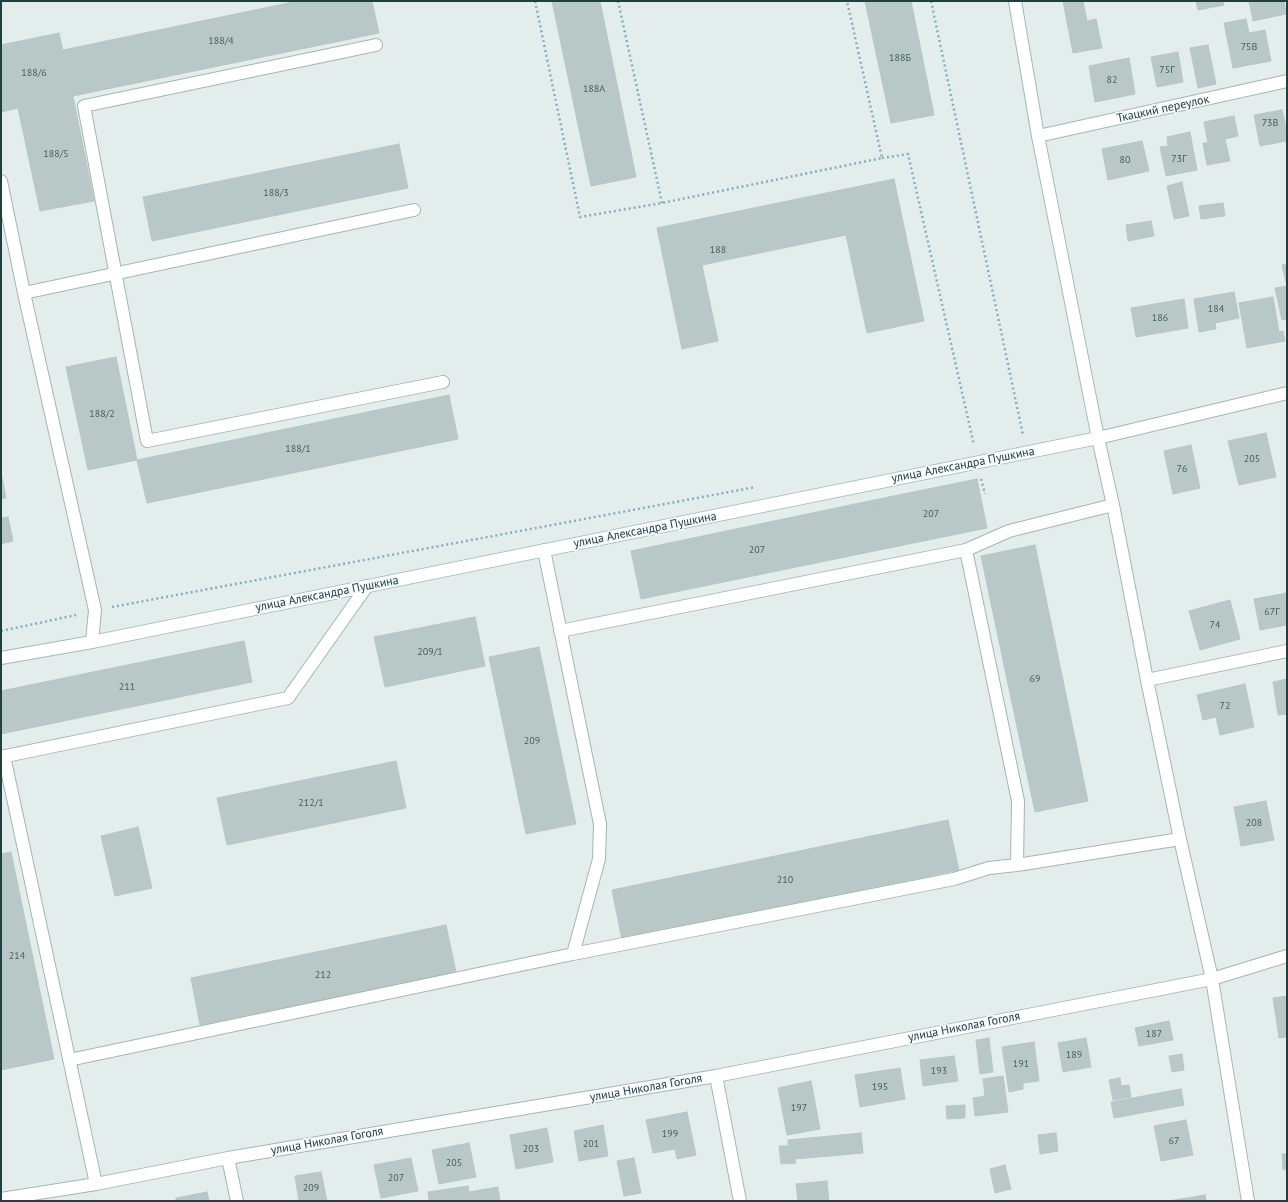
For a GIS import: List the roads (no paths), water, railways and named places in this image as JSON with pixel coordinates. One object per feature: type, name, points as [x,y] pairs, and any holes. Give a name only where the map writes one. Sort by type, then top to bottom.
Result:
[{"type":"street","points":[[1015,1],[1038,136],[1098,438],[1113,505],[1180,839],[1212,979],[1248,1201]]},
{"type":"street","points":[[376,45],[84,106],[147,441],[443,382]]},
{"type":"street","name":"Ткацкий переулок","points":[[1038,136],[1287,81]]},
{"type":"street","points":[[1,180],[24,293],[95,610],[92,642]]},
{"type":"street","points":[[24,293],[115,272],[414,210]]},
{"type":"street","name":"улица Александра Пушкина","points":[[1,658],[92,642],[1098,438],[1287,392]]},
{"type":"street","points":[[560,631],[966,550],[1009,531],[1113,505]]},
{"type":"street","points":[[544,550],[600,824],[599,860],[573,954]]},
{"type":"street","points":[[966,550],[1018,801],[1017,865]]},
{"type":"street","points":[[96,1184],[2,756],[288,698],[367,586]]},
{"type":"street","points":[[1147,680],[1287,651]]},
{"type":"street","points":[[69,1060],[573,954],[954,879],[989,868],[1017,865],[1180,839]]},
{"type":"street","name":"улица Николая Гоголя","points":[[1,1200],[96,1184],[228,1158],[716,1076],[1212,979],[1287,956]]},
{"type":"street","points":[[716,1076],[740,1201]]},
{"type":"street","points":[[228,1158],[237,1201]]}]
